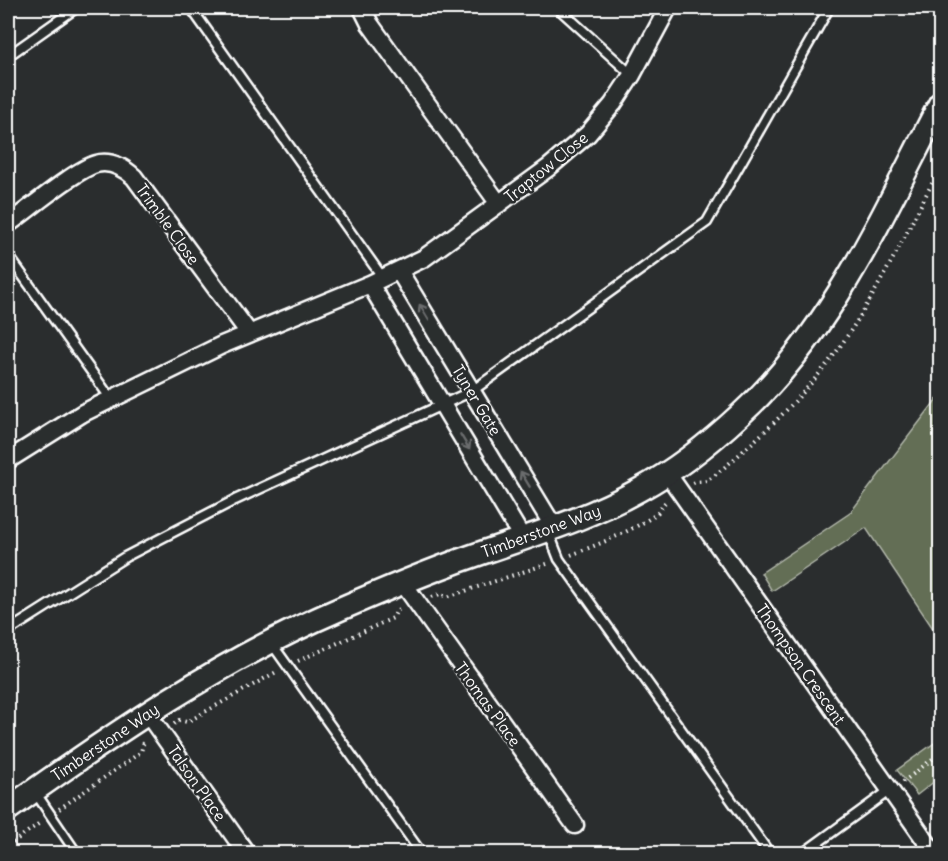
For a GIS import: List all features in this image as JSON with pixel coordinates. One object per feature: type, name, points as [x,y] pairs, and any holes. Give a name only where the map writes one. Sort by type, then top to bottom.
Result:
[{"type":"street","name":"Traptow Close","points":[[362,8],[370,24],[499,204]]},
{"type":"street","name":"Traptow Close","points":[[399,272],[424,258],[499,204],[548,168],[588,134],[613,104],[632,75],[668,8]]},
{"type":"street","name":"Timberstone Way","points":[[8,809],[147,713],[271,641],[343,607],[451,564],[551,530],[635,493],[693,455],[742,413],[799,352],[855,267],[940,104]]},
{"type":"street","name":"Trimble Close","points":[[8,224],[87,168],[104,163],[125,169],[134,177],[249,333]]},
{"type":"street","points":[[8,460],[56,429],[111,399],[249,333],[399,272]]},
{"type":"street","name":"Tyner Gate","points":[[399,272],[472,391],[551,530]]},
{"type":"street","name":"Tyner Gate","points":[[376,281],[443,405],[523,539]]},
{"type":"street","name":"Thompson Crescent","points":[[667,473],[897,785],[935,854]]},
{"type":"street","name":"Thomas Place","points":[[403,583],[574,825]]},
{"type":"street","name":"Talson Place","points":[[147,713],[247,854]]},
{"type":"lane","points":[[8,56],[76,8]]},
{"type":"lane","points":[[191,8],[376,281]]},
{"type":"lane","points":[[558,8],[632,75]]},
{"type":"lane","points":[[8,632],[125,557],[235,500],[472,391],[707,222],[829,8]]},
{"type":"lane","points":[[8,255],[111,399]]},
{"type":"lane","points":[[551,530],[560,559],[770,854]]},
{"type":"lane","points":[[271,641],[422,854]]},
{"type":"lane","points":[[801,854],[897,785]]},
{"type":"lane","points":[[34,791],[77,854]]},
{"type":"path","points":[[8,846],[141,752],[143,744]]},
{"type":"path","points":[[897,785],[940,753]]},
{"type":"green space","points":[[940,395],[940,639],[866,528],[772,591],[761,573],[850,513]]},
{"type":"green space","points":[[940,739],[940,777],[917,795],[897,770]]}]
